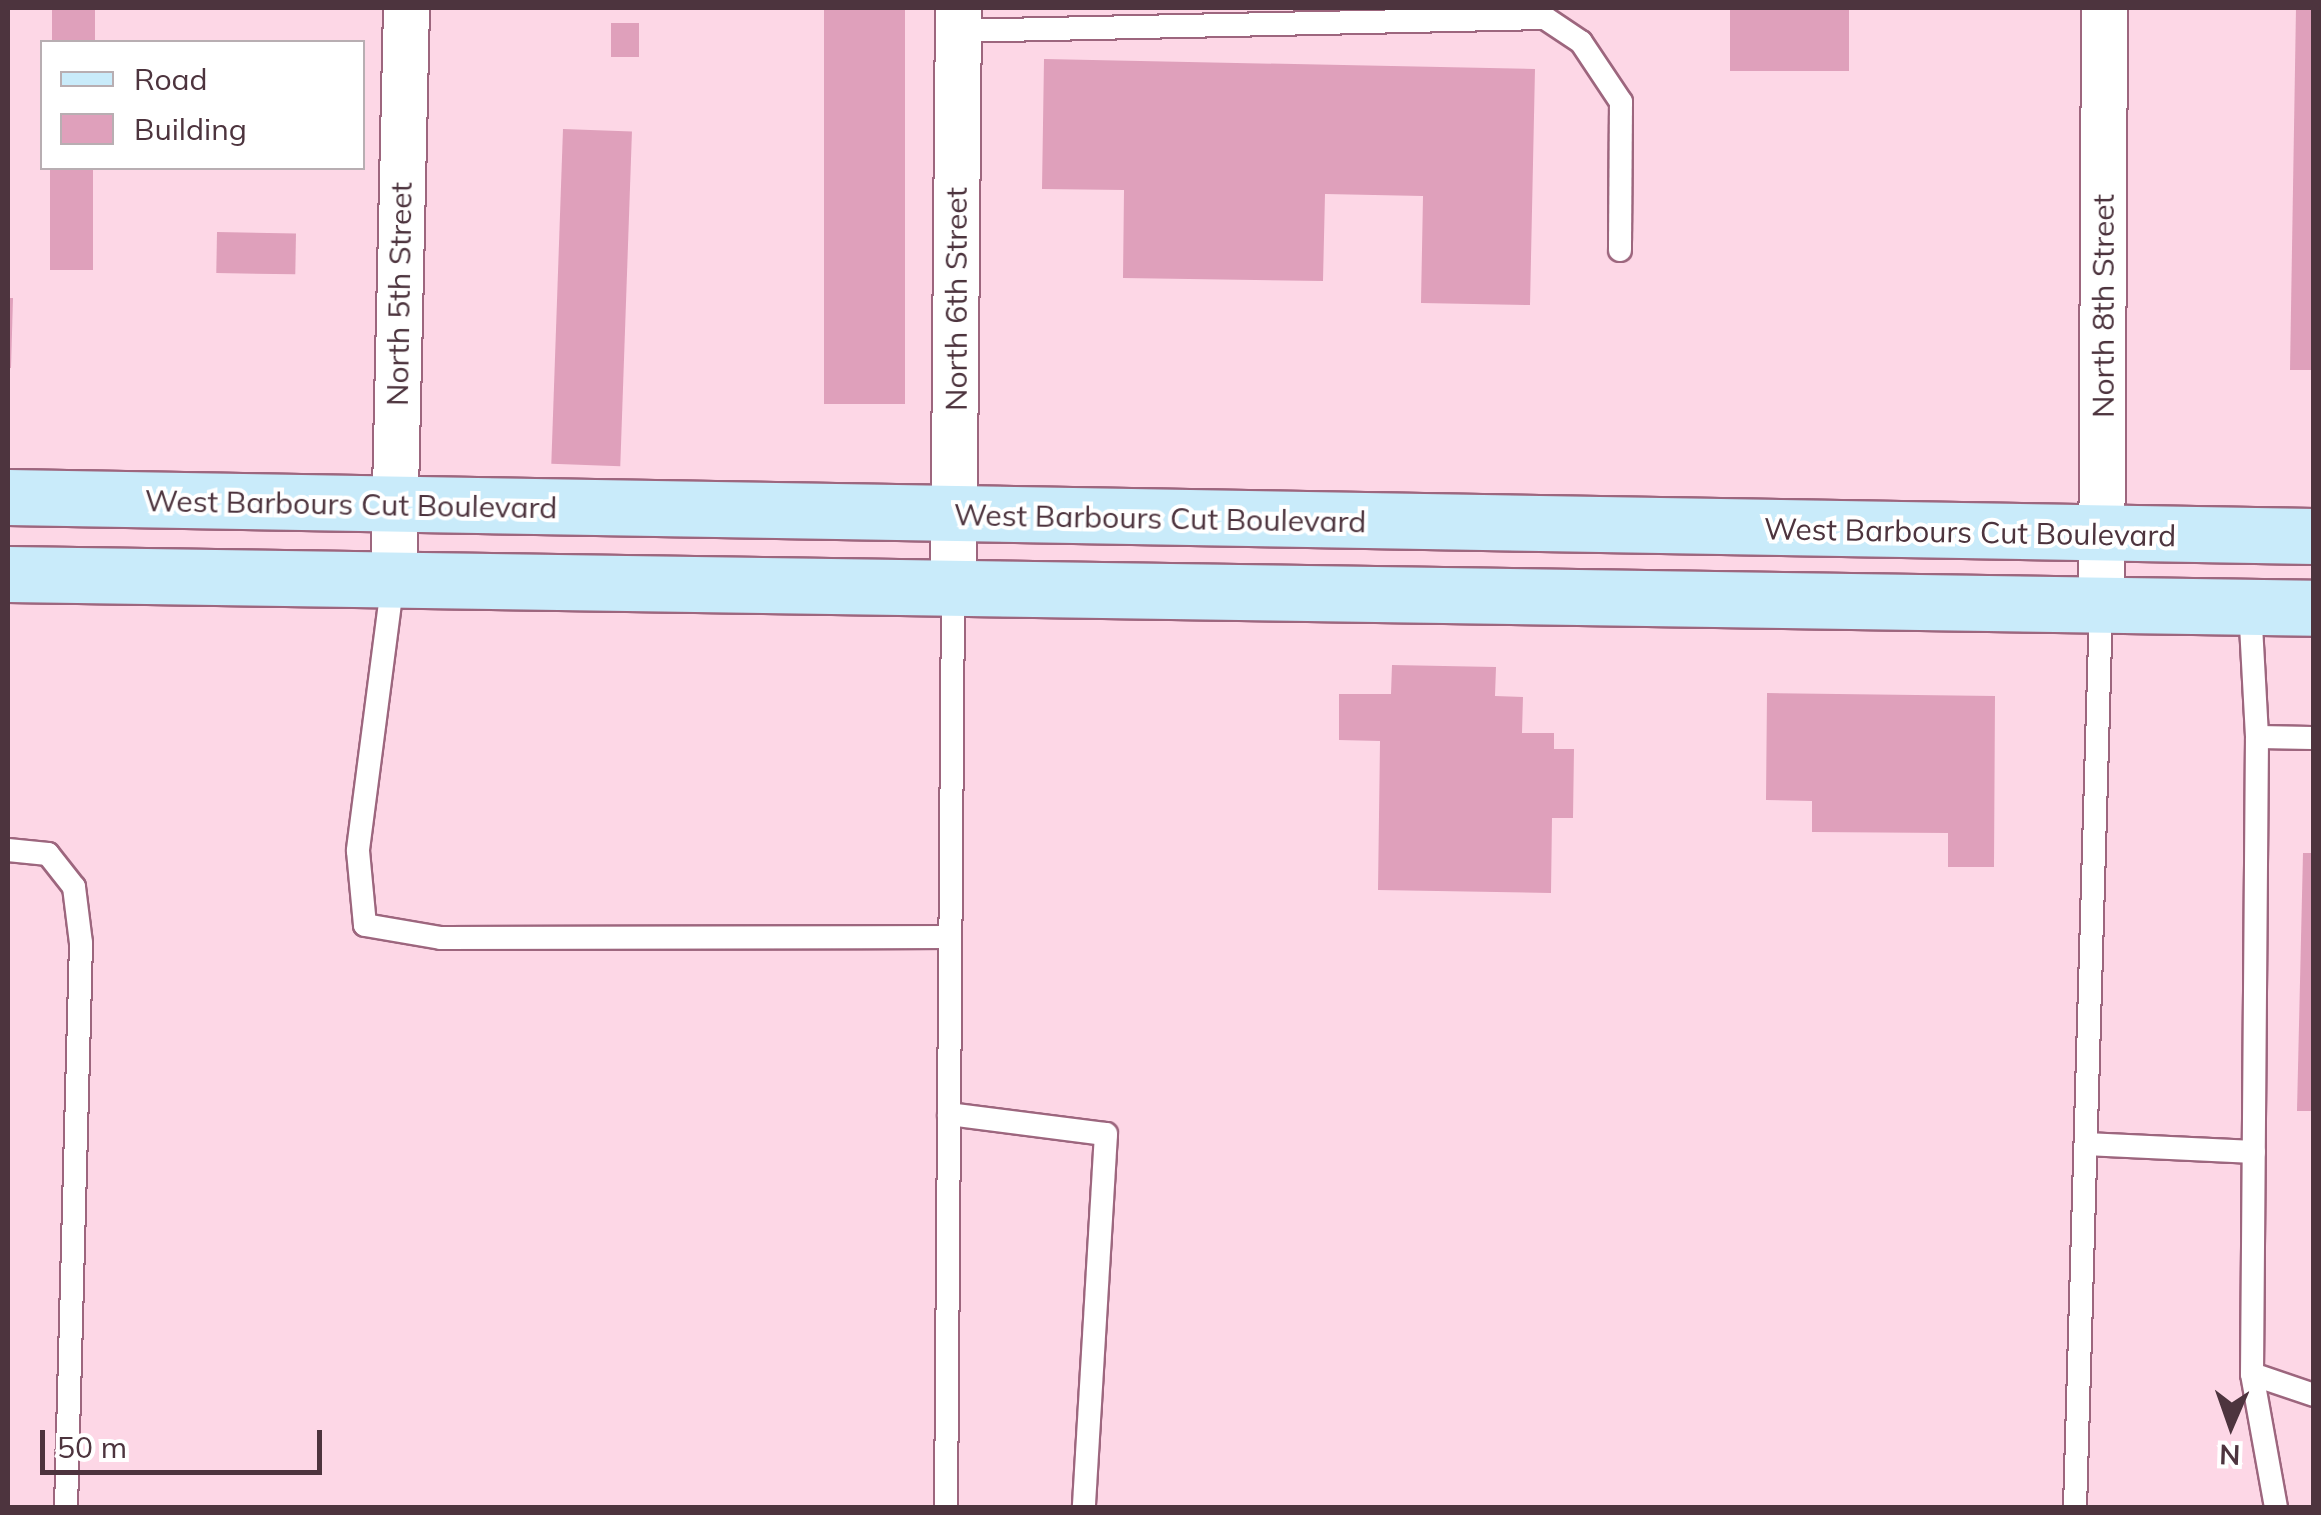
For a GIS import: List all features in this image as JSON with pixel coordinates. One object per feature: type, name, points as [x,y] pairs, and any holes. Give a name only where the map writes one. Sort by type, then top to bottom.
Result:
[{"type":"street","name":"North 5th Street","points":[[393,580],[406,8]]},
{"type":"street","name":"North 8th Street","points":[[2101,605],[2104,8]]},
{"type":"street","name":"North 6th Street","points":[[953,590],[958,20]]},
{"type":"street","name":"West Barbours Cut Boulevard","points":[[8,497],[2314,536]]},
{"type":"street","points":[[8,574],[2314,608]]},
{"type":"lane","points":[[958,20],[1545,18],[1581,42],[1621,102],[1620,250]]},
{"type":"lane","points":[[393,580],[358,851],[365,925],[442,938],[950,937]]},
{"type":"lane","points":[[946,1508],[953,590]]},
{"type":"lane","points":[[2075,1508],[2101,605]]},
{"type":"lane","points":[[2250,608],[2257,737],[2252,1374],[2276,1508]]},
{"type":"lane","points":[[2257,737],[2314,738]]},
{"type":"lane","points":[[8,850],[48,854],[74,886],[81,943],[66,1508]]},
{"type":"lane","points":[[949,1114],[1106,1134],[1084,1508]]},
{"type":"lane","points":[[2086,1144],[2254,1152]]},
{"type":"lane","points":[[2252,1374],[2314,1395]]},
{"type":"building","points":[[52,8],[95,8],[95,40],[52,40]]},
{"type":"building","points":[[824,8],[905,8],[905,404],[824,404]]},
{"type":"building","points":[[1730,8],[1849,8],[1849,71],[1730,71]]},
{"type":"building","points":[[2296,8],[2314,8],[2314,370],[2290,370]]},
{"type":"building","points":[[611,23],[639,23],[639,57],[611,57]]},
{"type":"building","points":[[1044,59],[1535,69],[1530,305],[1421,303],[1423,196],[1325,194],[1323,281],[1123,278],[1124,190],[1042,189]]},
{"type":"building","points":[[563,129],[632,131],[620,466],[551,464]]},
{"type":"building","points":[[50,170],[93,170],[93,270],[50,270]]},
{"type":"building","points":[[217,232],[296,233],[295,274],[216,273]]},
{"type":"building","points":[[8,298],[13,298],[11,368],[8,368]]},
{"type":"building","points":[[1392,665],[1496,667],[1495,696],[1523,697],[1522,733],[1554,733],[1554,749],[1574,749],[1573,818],[1552,818],[1551,893],[1378,890],[1380,741],[1339,740],[1339,694],[1391,694]]},
{"type":"building","points":[[1767,693],[1995,696],[1994,867],[1948,867],[1948,833],[1812,832],[1812,801],[1766,800]]},
{"type":"building","points":[[2303,853],[2314,853],[2314,1111],[2297,1111]]}]
